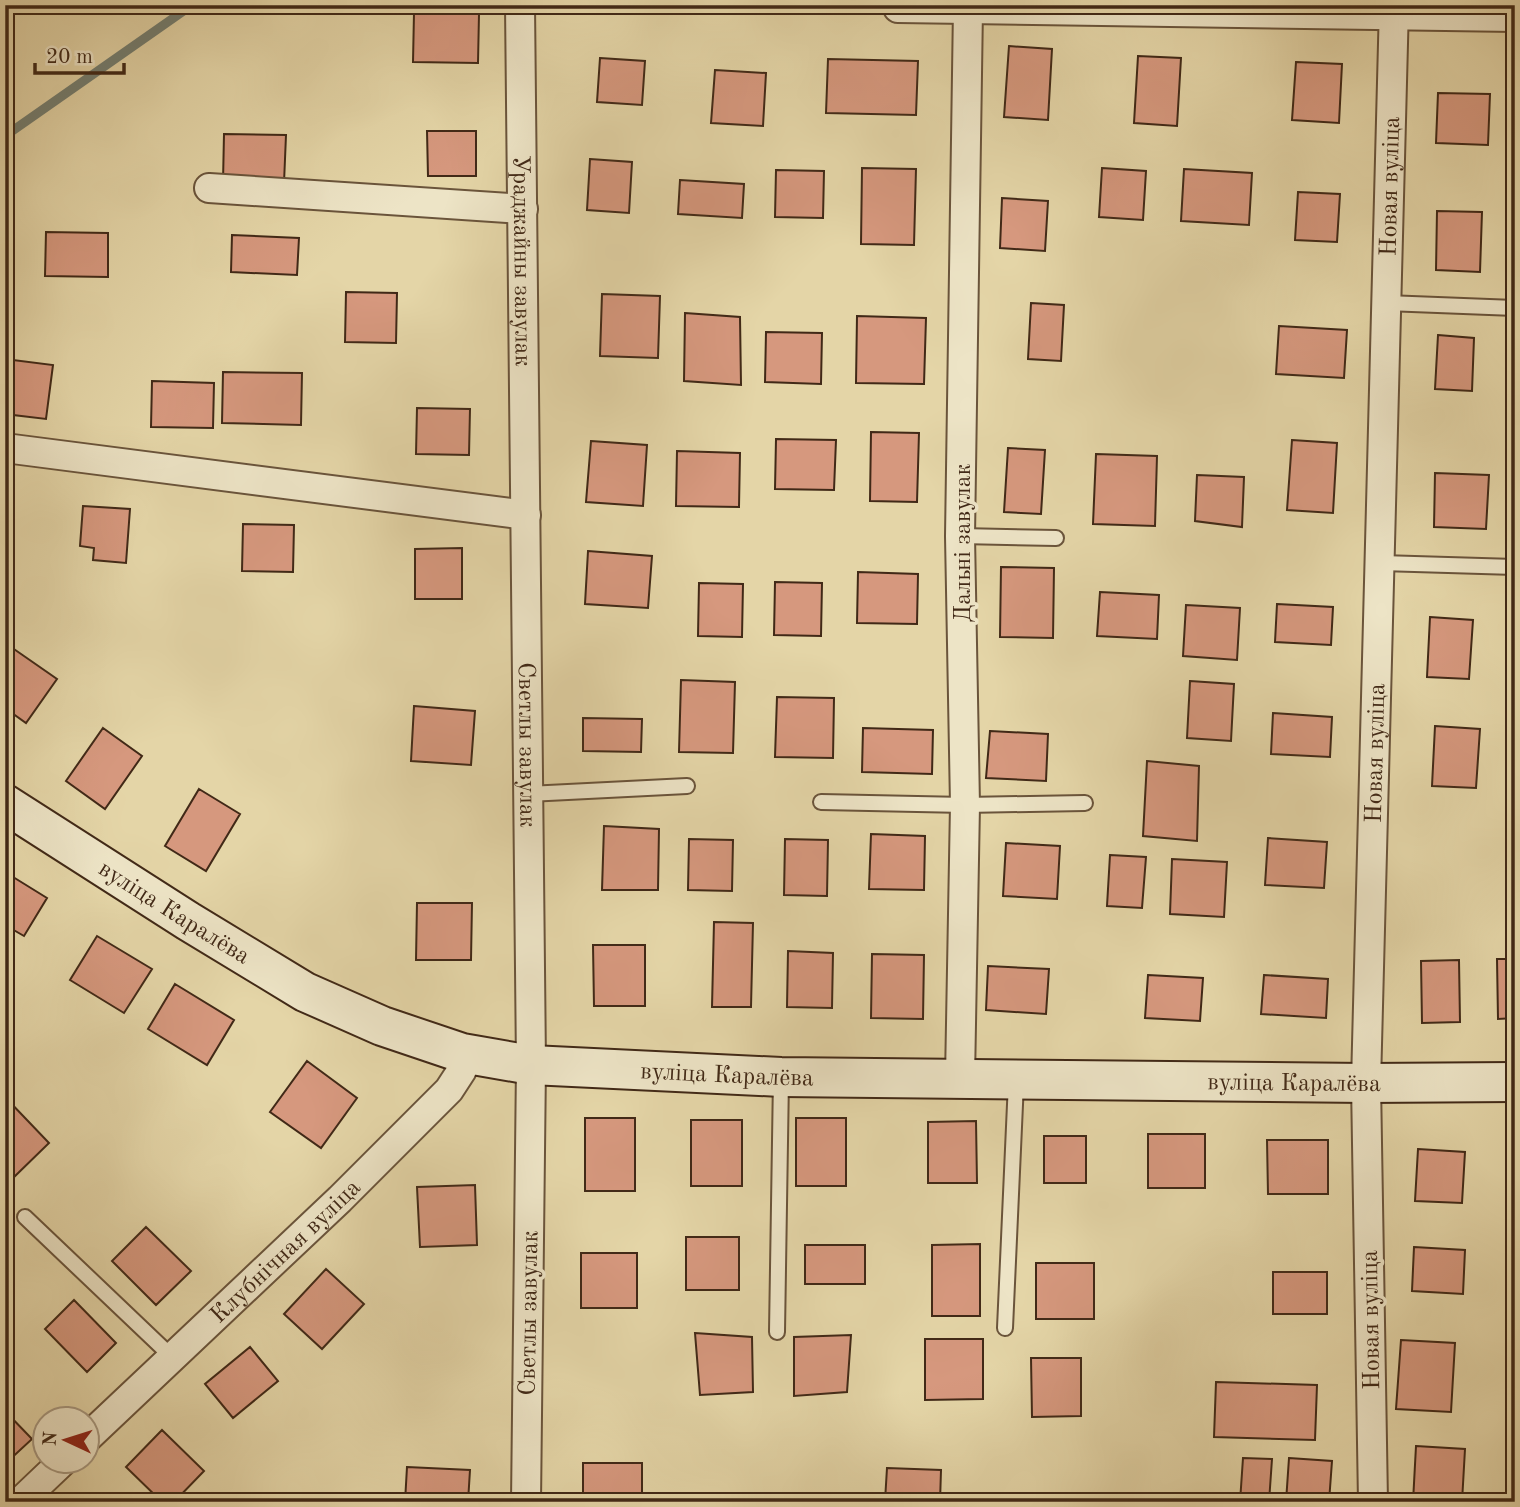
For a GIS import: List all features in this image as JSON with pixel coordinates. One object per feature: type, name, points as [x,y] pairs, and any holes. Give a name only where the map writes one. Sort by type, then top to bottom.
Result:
[{"type":"main road","name":"вуліца Каралёва","points":[[5,804],[305,992],[382,1026],[462,1053],[531,1065],[781,1077],[1515,1082]]},
{"type":"street","name":"Ураджайны завулак","points":[[520,5],[526,515]]},
{"type":"street","points":[[898,7],[1394,10],[1515,17]]},
{"type":"street","name":"Дальні завулак","points":[[960,1079],[965,805],[960,536],[968,8]]},
{"type":"street","name":"Новая вуліца","points":[[1373,1502],[1366,1083],[1394,10]]},
{"type":"street","points":[[209,188],[523,209]]},
{"type":"street","points":[[5,448],[526,515]]},
{"type":"street","name":"Светлы завулак","points":[[526,515],[531,1065],[526,1502]]},
{"type":"street","name":"Клубнічная вуліца","points":[[102,1423],[340,1199],[449,1090],[462,1070],[462,1053]]},
{"type":"street","points":[[20,1502],[47,1476]]},
{"type":"lane","points":[[1386,303],[1515,308]]},
{"type":"lane","points":[[960,536],[1056,538]]},
{"type":"lane","points":[[1381,563],[1515,567]]},
{"type":"lane","points":[[528,794],[687,786]]},
{"type":"lane","points":[[821,802],[965,805],[1086,803]]},
{"type":"lane","points":[[778,1332],[781,1077]]},
{"type":"lane","points":[[1005,1328],[1016,1080]]},
{"type":"lane","points":[[25,1217],[171,1356]]},
{"type":"building","points":[[414,13],[479,14],[478,63],[413,62]]},
{"type":"building","points":[[1009,46],[1052,49],[1048,120],[1004,117]]},
{"type":"building","points":[[1138,56],[1181,58],[1177,126],[1134,123]]},
{"type":"building","points":[[600,58],[645,61],[642,105],[597,102]]},
{"type":"building","points":[[828,59],[918,61],[916,115],[826,113]]},
{"type":"building","points":[[1296,62],[1342,64],[1339,123],[1292,120]]},
{"type":"building","points":[[715,70],[766,73],[763,126],[711,123]]},
{"type":"building","points":[[1438,93],[1490,94],[1488,145],[1436,143]]},
{"type":"building","points":[[427,131],[476,131],[476,176],[428,176]]},
{"type":"building","points":[[224,134],[286,135],[284,183],[223,182]]},
{"type":"building","points":[[590,159],[632,162],[629,213],[587,210]]},
{"type":"building","points":[[862,168],[916,169],[914,245],[861,244]]},
{"type":"building","points":[[1102,168],[1146,171],[1143,220],[1099,217]]},
{"type":"building","points":[[1184,169],[1252,173],[1249,225],[1181,221]]},
{"type":"building","points":[[776,170],[824,171],[823,218],[775,217]]},
{"type":"building","points":[[680,180],[744,184],[742,218],[678,214]]},
{"type":"building","points":[[1298,192],[1340,194],[1337,242],[1295,240]]},
{"type":"building","points":[[1002,198],[1048,201],[1045,251],[1000,248]]},
{"type":"building","points":[[1437,211],[1482,212],[1480,272],[1436,270]]},
{"type":"building","points":[[46,232],[108,233],[108,277],[45,276]]},
{"type":"building","points":[[232,235],[299,238],[297,275],[231,272]]},
{"type":"building","points":[[346,292],[397,293],[396,343],[345,342]]},
{"type":"building","points":[[602,294],[660,296],[658,358],[600,356]]},
{"type":"building","points":[[1031,303],[1064,305],[1061,361],[1028,359]]},
{"type":"building","points":[[685,313],[740,317],[741,385],[684,381]]},
{"type":"building","points":[[857,316],[926,318],[924,384],[856,383]]},
{"type":"building","points":[[1279,326],[1347,330],[1344,378],[1276,374]]},
{"type":"building","points":[[766,332],[822,333],[821,384],[765,382]]},
{"type":"building","points":[[1438,335],[1474,338],[1472,391],[1435,389]]},
{"type":"building","points":[[5,359],[53,365],[46,419],[5,414]]},
{"type":"building","points":[[223,372],[302,373],[301,425],[222,423]]},
{"type":"building","points":[[152,381],[214,383],[213,428],[151,427]]},
{"type":"building","points":[[417,408],[470,409],[469,455],[416,454]]},
{"type":"building","points":[[871,432],[919,433],[917,502],[870,501]]},
{"type":"building","points":[[776,439],[836,440],[834,490],[775,489]]},
{"type":"building","points":[[1292,440],[1337,443],[1333,513],[1287,510]]},
{"type":"building","points":[[591,441],[647,445],[643,506],[586,502]]},
{"type":"building","points":[[1008,448],[1045,450],[1041,514],[1004,512]]},
{"type":"building","points":[[677,451],[740,453],[739,507],[676,506]]},
{"type":"building","points":[[1096,454],[1157,456],[1155,526],[1093,524]]},
{"type":"building","points":[[1435,473],[1489,475],[1486,529],[1434,527]]},
{"type":"building","points":[[1197,475],[1244,477],[1242,527],[1195,521]]},
{"type":"building","points":[[83,506],[130,509],[126,563],[93,560],[94,548],[80,546]]},
{"type":"building","points":[[243,524],[294,525],[293,572],[242,571]]},
{"type":"building","points":[[462,548],[462,599],[415,599],[415,549]]},
{"type":"building","points":[[588,551],[652,556],[648,608],[585,604]]},
{"type":"building","points":[[1001,567],[1054,568],[1053,638],[1000,637]]},
{"type":"building","points":[[858,572],[918,574],[917,624],[857,623]]},
{"type":"building","points":[[775,582],[822,583],[821,636],[774,635]]},
{"type":"building","points":[[699,583],[743,584],[742,637],[698,636]]},
{"type":"building","points":[[1100,592],[1159,595],[1157,639],[1097,636]]},
{"type":"building","points":[[1277,604],[1333,607],[1331,645],[1275,642]]},
{"type":"building","points":[[1186,605],[1240,608],[1237,660],[1183,656]]},
{"type":"building","points":[[1430,617],[1473,620],[1469,679],[1427,677]]},
{"type":"building","points":[[11,647],[57,679],[26,723],[5,708],[5,655]]},
{"type":"building","points":[[681,680],[735,682],[733,753],[679,752]]},
{"type":"building","points":[[1190,681],[1234,684],[1231,741],[1187,738]]},
{"type":"building","points":[[777,697],[834,698],[833,758],[775,757]]},
{"type":"building","points":[[414,706],[475,711],[471,765],[411,761]]},
{"type":"building","points":[[1273,713],[1332,717],[1330,757],[1271,754]]},
{"type":"building","points":[[583,718],[642,719],[641,752],[583,751]]},
{"type":"building","points":[[1435,726],[1480,729],[1476,788],[1432,786]]},
{"type":"building","points":[[103,728],[142,756],[105,809],[66,781]]},
{"type":"building","points":[[863,728],[933,730],[932,774],[862,772]]},
{"type":"building","points":[[990,731],[1048,734],[1046,781],[986,778]]},
{"type":"building","points":[[1147,761],[1199,766],[1197,841],[1143,836]]},
{"type":"building","points":[[199,789],[240,814],[206,871],[165,846]]},
{"type":"building","points":[[604,826],[659,829],[658,890],[602,890]]},
{"type":"building","points":[[871,834],[925,836],[924,890],[869,889]]},
{"type":"building","points":[[1268,838],[1327,842],[1324,888],[1265,885]]},
{"type":"building","points":[[689,839],[733,840],[732,891],[688,890]]},
{"type":"building","points":[[785,839],[828,840],[827,896],[784,895]]},
{"type":"building","points":[[1006,843],[1060,846],[1057,899],[1003,896]]},
{"type":"building","points":[[1110,855],[1146,857],[1142,908],[1107,906]]},
{"type":"building","points":[[1172,859],[1227,862],[1224,917],[1170,914]]},
{"type":"building","points":[[5,872],[47,898],[24,936],[5,925]]},
{"type":"building","points":[[417,903],[472,903],[471,960],[416,960]]},
{"type":"building","points":[[714,922],[753,923],[751,1007],[712,1007]]},
{"type":"building","points":[[97,936],[152,969],[124,1013],[70,980]]},
{"type":"building","points":[[593,945],[645,945],[645,1006],[594,1006]]},
{"type":"building","points":[[788,951],[833,953],[832,1008],[787,1007]]},
{"type":"building","points":[[872,954],[924,955],[923,1019],[871,1018]]},
{"type":"building","points":[[1497,959],[1515,959],[1515,1018],[1498,1019]]},
{"type":"building","points":[[1459,960],[1460,1022],[1422,1023],[1421,961]]},
{"type":"building","points":[[988,966],[1049,969],[1046,1014],[986,1010]]},
{"type":"building","points":[[1148,975],[1203,978],[1200,1021],[1145,1018]]},
{"type":"building","points":[[1264,975],[1328,979],[1326,1018],[1261,1014]]},
{"type":"building","points":[[175,984],[234,1020],[207,1065],[148,1029]]},
{"type":"building","points":[[307,1061],[357,1098],[321,1148],[270,1112]]},
{"type":"building","points":[[5,1097],[49,1143],[12,1179],[5,1172]]},
{"type":"building","points":[[585,1118],[635,1118],[635,1191],[585,1191]]},
{"type":"building","points":[[796,1118],[846,1118],[846,1186],[796,1186]]},
{"type":"building","points":[[691,1120],[742,1120],[742,1186],[691,1186]]},
{"type":"building","points":[[976,1121],[977,1183],[928,1183],[928,1122]]},
{"type":"building","points":[[1148,1134],[1205,1134],[1205,1188],[1148,1188]]},
{"type":"building","points":[[1044,1136],[1086,1136],[1086,1183],[1044,1183]]},
{"type":"building","points":[[1267,1140],[1328,1140],[1328,1194],[1268,1194]]},
{"type":"building","points":[[1418,1149],[1465,1152],[1462,1203],[1415,1201]]},
{"type":"building","points":[[475,1185],[477,1245],[420,1247],[417,1187]]},
{"type":"building","points":[[146,1227],[191,1271],[156,1305],[112,1261]]},
{"type":"building","points":[[686,1237],[739,1237],[739,1290],[686,1290]]},
{"type":"building","points":[[980,1244],[980,1316],[932,1316],[932,1245]]},
{"type":"building","points":[[805,1245],[865,1245],[865,1284],[805,1284]]},
{"type":"building","points":[[1414,1247],[1465,1250],[1463,1294],[1412,1291]]},
{"type":"building","points":[[581,1253],[637,1253],[637,1308],[581,1308]]},
{"type":"building","points":[[1036,1263],[1094,1263],[1094,1319],[1036,1319]]},
{"type":"building","points":[[326,1269],[364,1304],[322,1349],[284,1314]]},
{"type":"building","points":[[1273,1272],[1327,1272],[1327,1314],[1273,1314]]},
{"type":"building","points":[[74,1300],[116,1343],[87,1372],[45,1329]]},
{"type":"building","points":[[695,1333],[752,1337],[753,1392],[700,1395]]},
{"type":"building","points":[[851,1335],[847,1392],[794,1396],[794,1337]]},
{"type":"building","points":[[925,1339],[983,1339],[983,1399],[925,1400]]},
{"type":"building","points":[[1401,1340],[1455,1343],[1451,1412],[1396,1409]]},
{"type":"building","points":[[250,1347],[278,1381],[233,1418],[205,1384]]},
{"type":"building","points":[[1031,1358],[1081,1358],[1081,1416],[1032,1417]]},
{"type":"building","points":[[1216,1382],[1317,1385],[1315,1440],[1214,1437]]},
{"type":"building","points":[[5,1411],[32,1439],[5,1464]]},
{"type":"building","points":[[162,1430],[204,1471],[174,1502],[162,1502],[126,1467]]},
{"type":"building","points":[[1416,1446],[1465,1449],[1462,1502],[1413,1502]]},
{"type":"building","points":[[1243,1458],[1272,1459],[1269,1502],[1240,1502]]},
{"type":"building","points":[[1289,1458],[1332,1461],[1329,1502],[1286,1502]]},
{"type":"building","points":[[583,1463],[642,1463],[642,1502],[583,1502]]},
{"type":"building","points":[[407,1467],[470,1470],[468,1502],[405,1502]]},
{"type":"building","points":[[887,1468],[941,1470],[940,1502],[885,1501]]},
{"type":"waterway","points":[[5,136],[192,5]]}]
